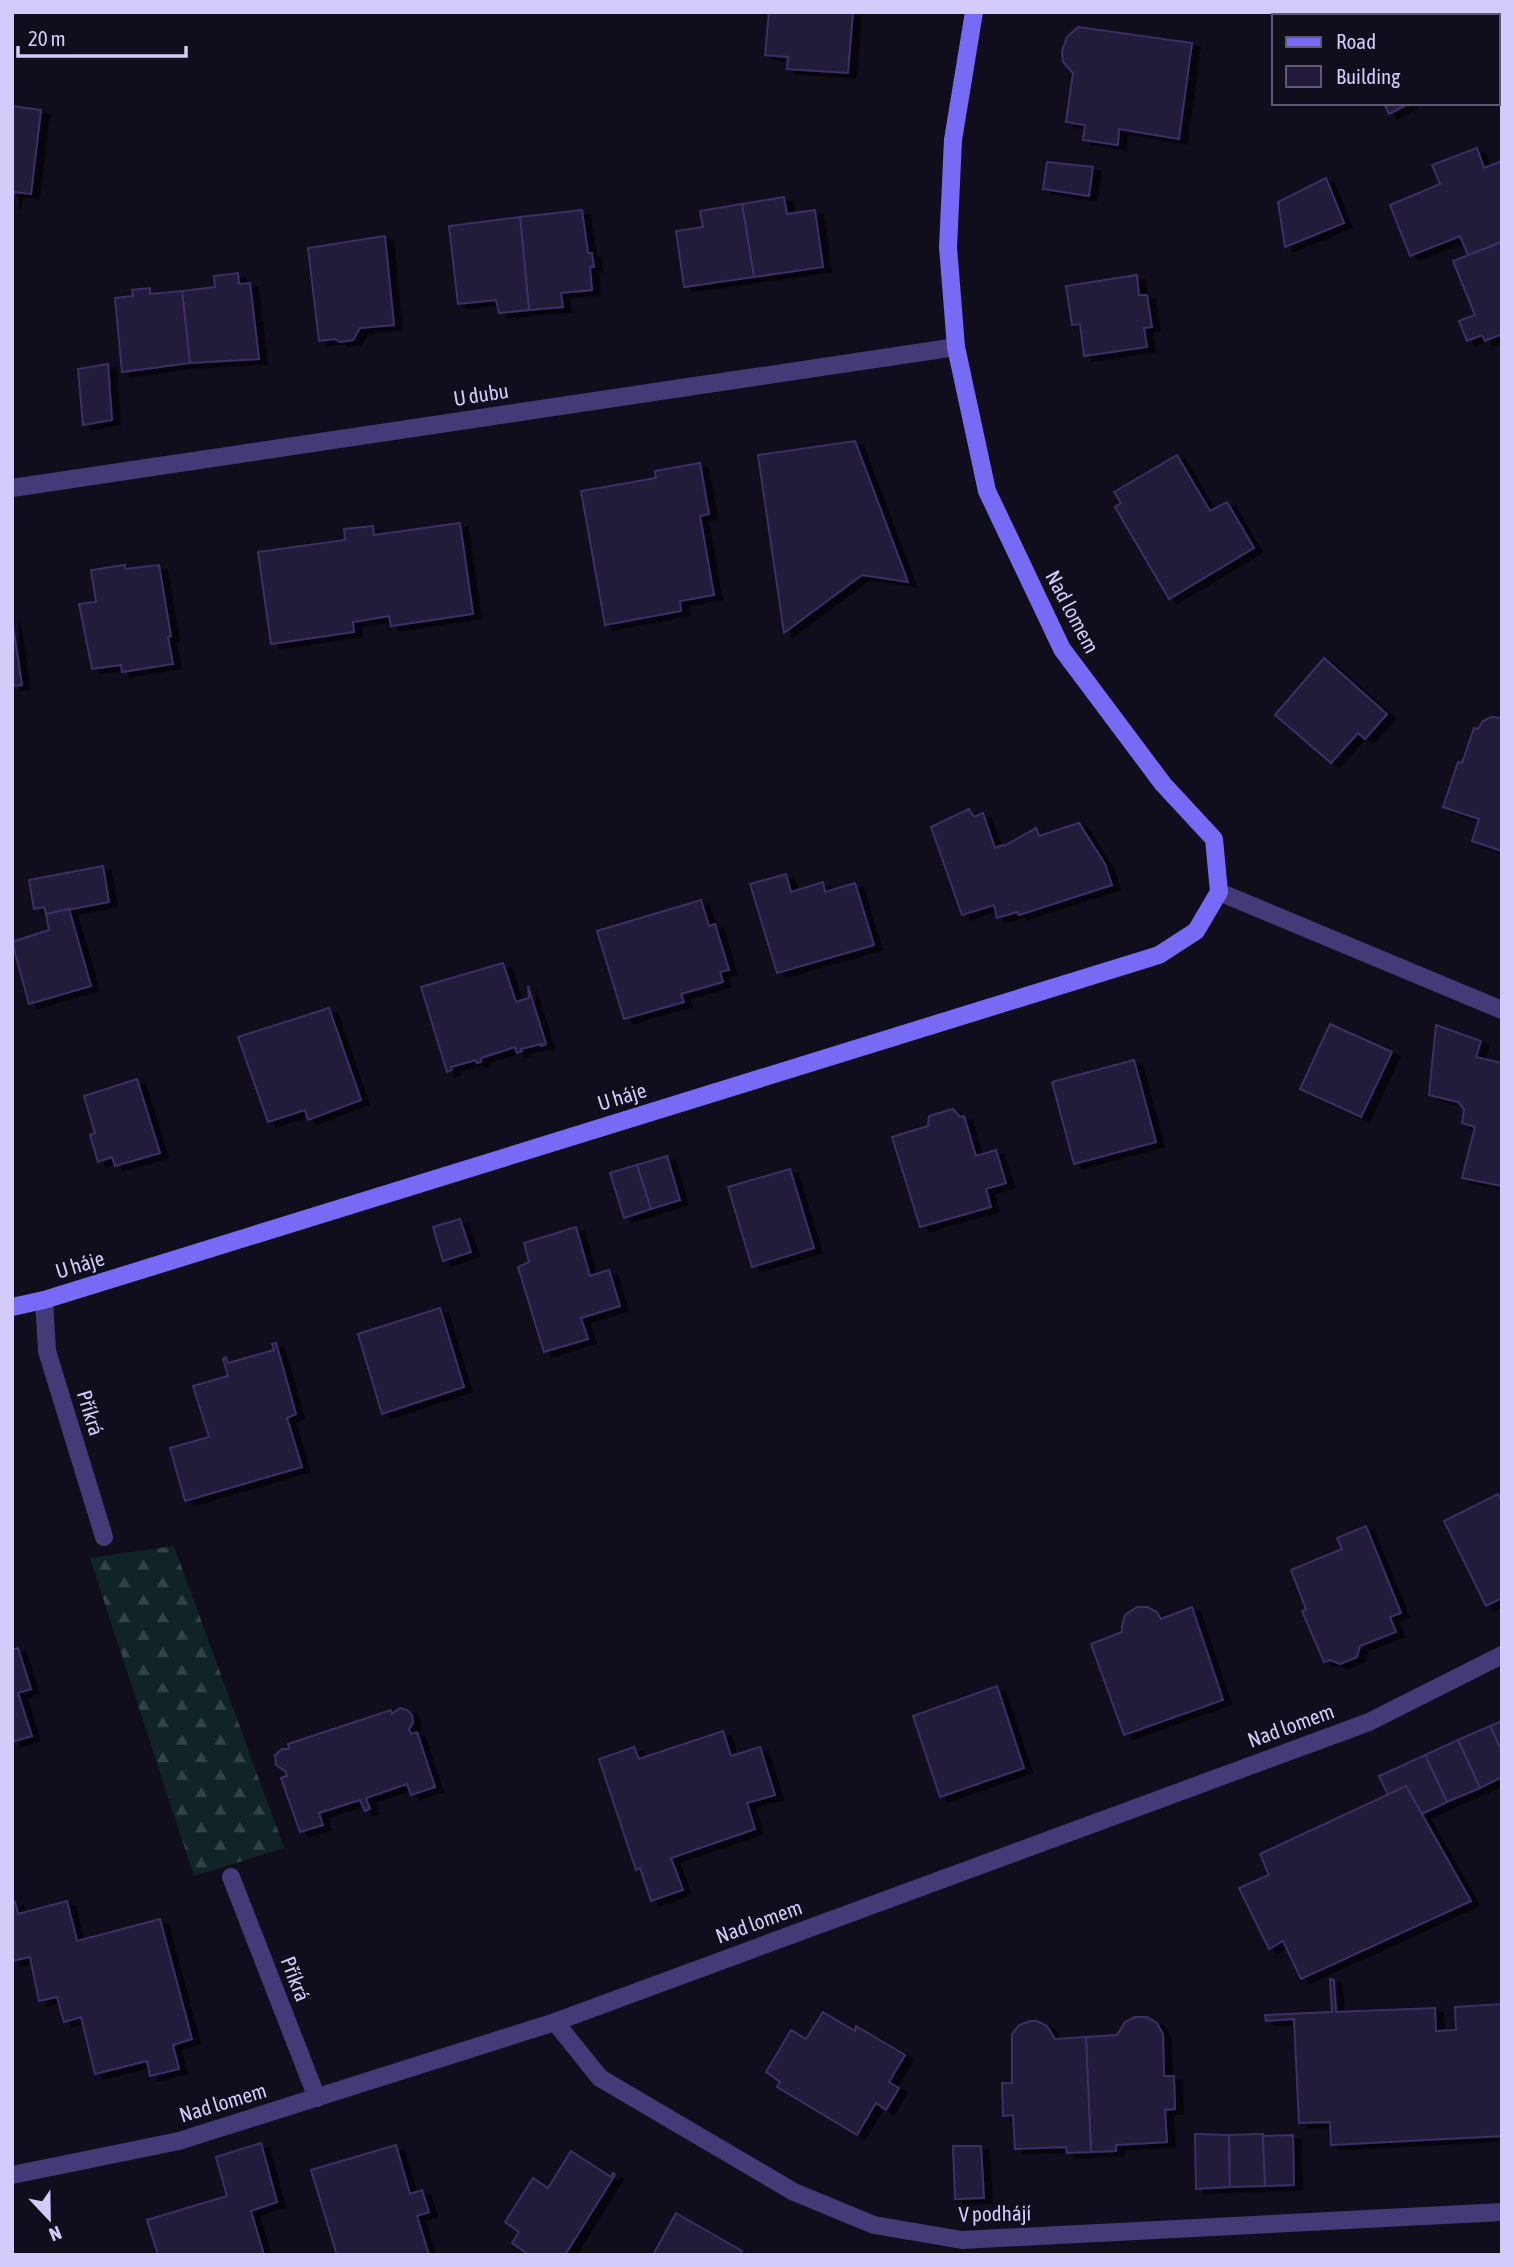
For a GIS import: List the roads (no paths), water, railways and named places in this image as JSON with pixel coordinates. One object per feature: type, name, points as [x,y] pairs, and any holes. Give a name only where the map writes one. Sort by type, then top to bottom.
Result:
[{"type":"street","name":"Nad lomem","points":[[974,12],[953,140],[948,247],[956,347],[987,491],[1062,649],[1163,784],[1214,839],[1219,892]]},
{"type":"street","name":"U dubu","points":[[12,488],[956,347]]},
{"type":"street","points":[[1219,892],[1502,1010]]},
{"type":"street","name":"U háje","points":[[12,1307],[44,1300],[1159,955],[1196,931],[1219,892]]},
{"type":"street","name":"Příkrá","points":[[44,1300],[47,1351],[104,1537]]},
{"type":"street","name":"Nad lomem","points":[[12,2175],[179,2141],[555,2022],[1368,1722],[1502,1655]]},
{"type":"street","name":"Příkrá","points":[[231,1877],[317,2098]]},
{"type":"street","name":"V podhájí","points":[[555,2022],[600,2078],[794,2192],[874,2225],[962,2240],[1502,2212]]}]
